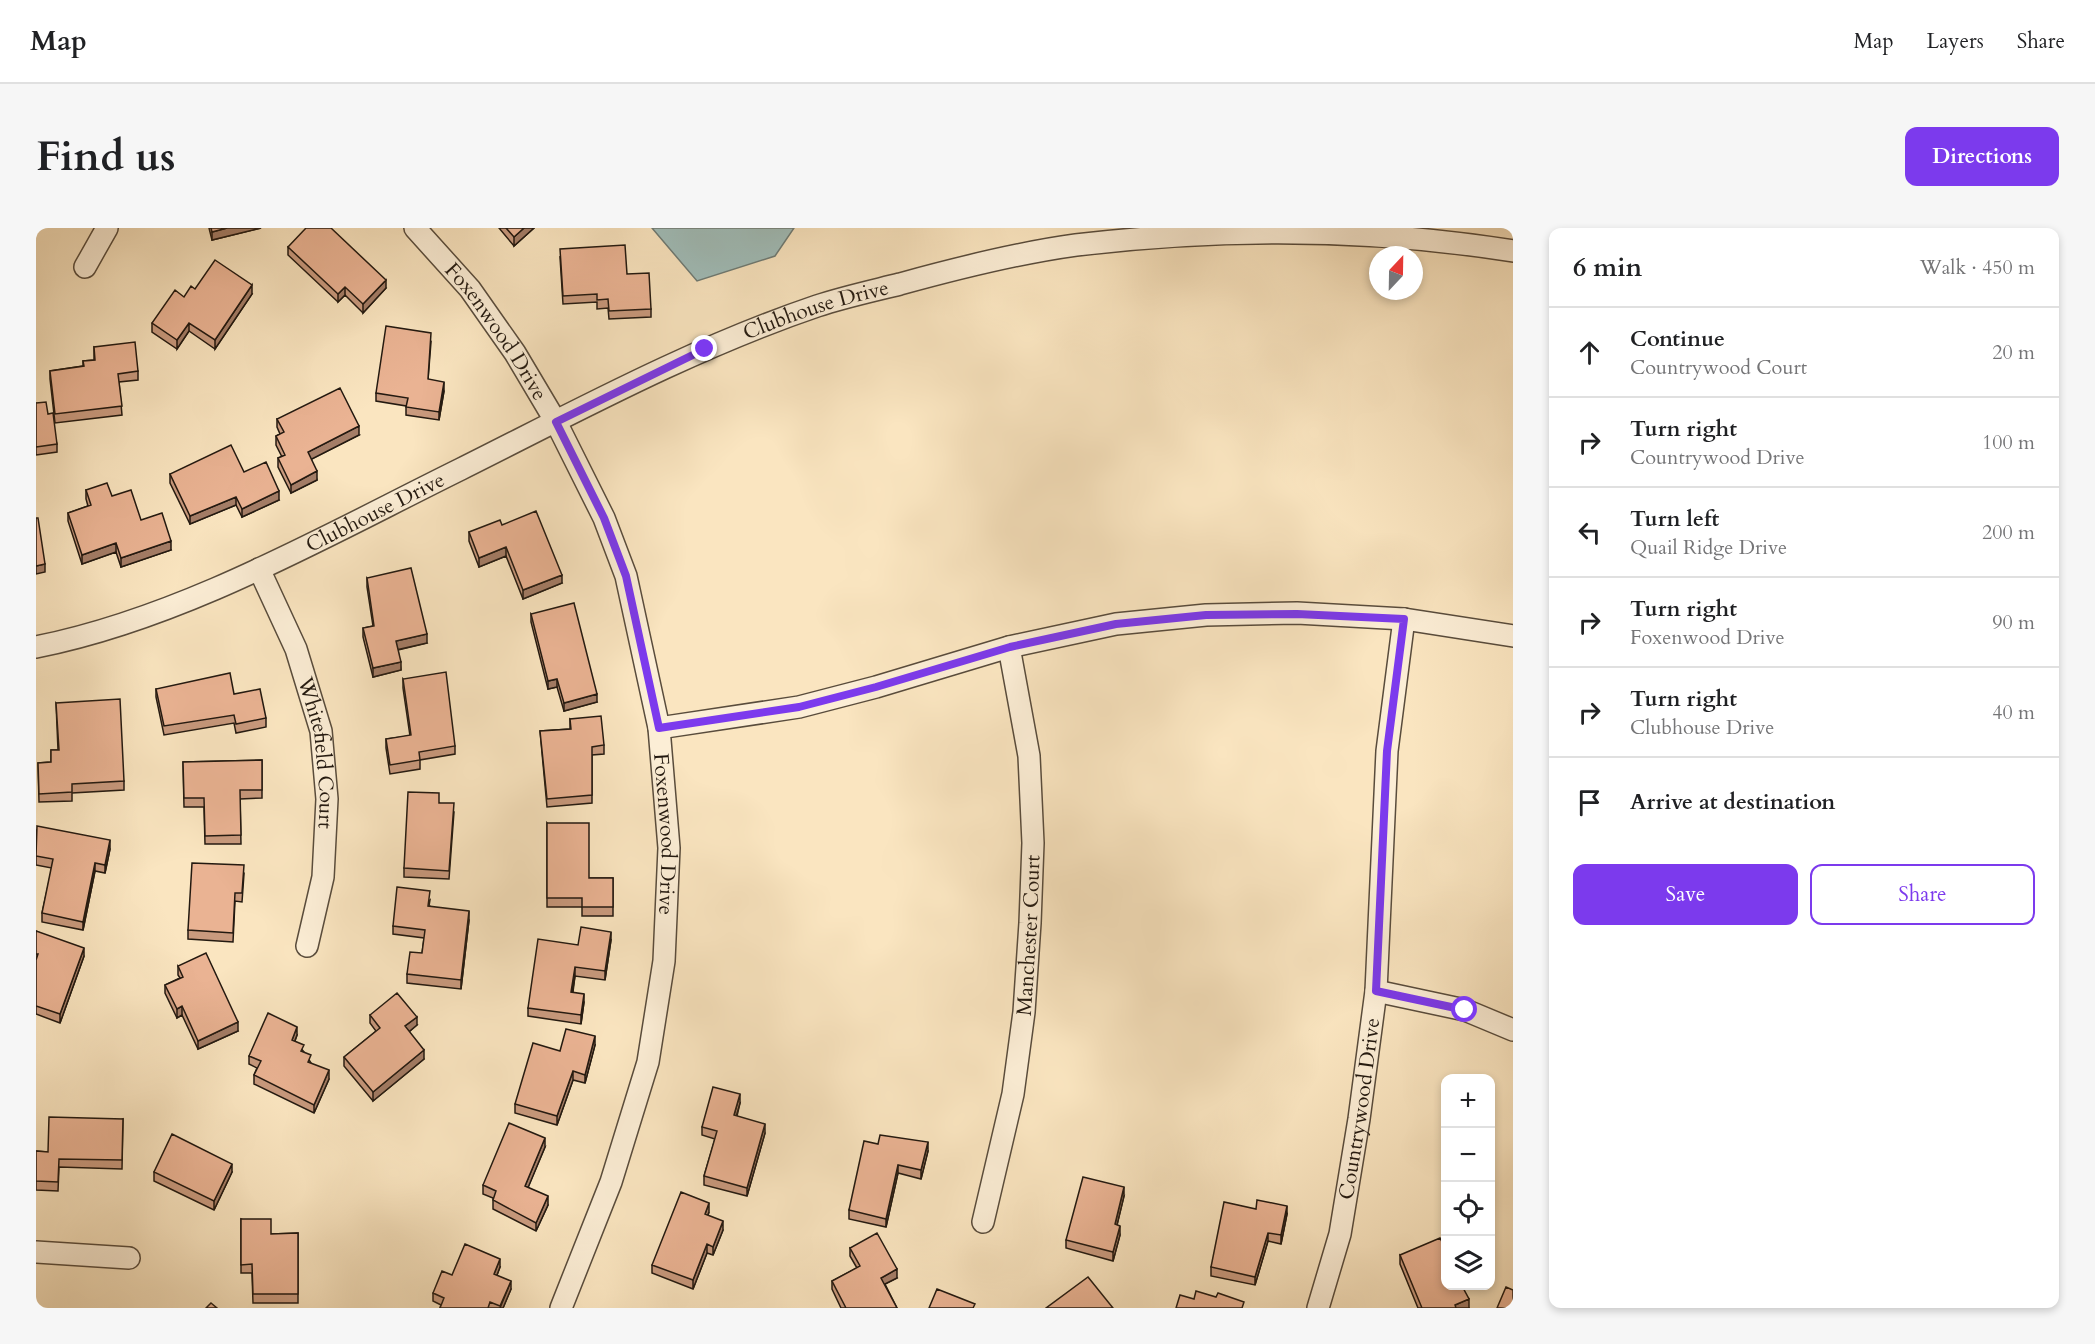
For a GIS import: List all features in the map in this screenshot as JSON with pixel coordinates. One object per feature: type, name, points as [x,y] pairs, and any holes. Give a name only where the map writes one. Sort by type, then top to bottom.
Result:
[{"type":"street","points":[[85,267],[107,228]]},
{"type":"street","name":"Foxenwood Drive","points":[[415,228],[470,289],[515,353],[556,422],[604,518],[626,576],[659,728],[669,848],[664,961],[650,1051],[611,1182],[561,1308]]},
{"type":"street","name":"Clubhouse Drive","points":[[36,647],[75,640],[195,598],[259,569],[705,349],[818,305],[960,268],[1073,246],[1168,236],[1273,231],[1381,236],[1513,252]]},
{"type":"street","name":"Whitefield Court","points":[[259,569],[296,649],[321,731],[327,799],[323,877],[308,946]]},
{"type":"street","points":[[659,728],[799,707],[876,687],[1010,647],[1116,624],[1206,615],[1297,614],[1404,619],[1513,636]]},
{"type":"street","name":"Countrywood Drive","points":[[1318,1308],[1340,1234],[1359,1119],[1376,991],[1387,751],[1404,619]]},
{"type":"street","name":"Manchester Court","points":[[983,1222],[1013,1094],[1024,1012],[1030,923],[1033,843],[1029,756],[1010,647]]},
{"type":"street","points":[[1376,991],[1465,1010],[1513,1030]]},
{"type":"street","points":[[36,1252],[129,1258]]},
{"type":"water","points":[[652,228],[794,228],[775,256],[697,281]]},
{"type":"building","points":[[211,228],[227,228],[212,232]]},
{"type":"building","points":[[306,228],[331,228],[386,280],[363,304],[345,287],[338,294],[288,247]]},
{"type":"building","points":[[506,228],[524,228],[514,237]]},
{"type":"building","points":[[625,245],[627,274],[649,273],[651,309],[609,311],[608,299],[597,300],[597,294],[563,296],[560,249]]},
{"type":"building","points":[[215,260],[252,285],[215,340],[189,323],[177,340],[152,323],[175,290],[184,297],[191,286],[195,289]]},
{"type":"building","points":[[386,326],[431,333],[428,379],[444,382],[439,412],[406,407],[408,398],[376,393]]},
{"type":"building","points":[[135,342],[138,371],[118,374],[122,406],[55,414],[50,371],[84,366],[83,361],[95,360],[94,347]]},
{"type":"building","points":[[340,388],[359,426],[308,452],[317,471],[291,485],[278,458],[285,455],[276,436],[284,432],[277,419]]},
{"type":"building","points":[[46,402],[48,414],[53,413],[57,444],[36,447],[36,403]]},
{"type":"building","points":[[231,445],[244,472],[266,462],[279,491],[242,509],[236,497],[190,516],[170,474]]},
{"type":"building","points":[[107,483],[112,496],[131,490],[141,520],[162,513],[171,541],[121,558],[116,543],[82,555],[68,513],[91,505],[86,490]]},
{"type":"building","points":[[536,511],[562,575],[523,590],[506,547],[479,558],[469,532],[500,520],[502,525]]},
{"type":"building","points":[[36,518],[38,518],[45,564],[36,566]]},
{"type":"building","points":[[411,568],[427,634],[396,641],[401,662],[373,668],[363,628],[374,626],[367,578]]},
{"type":"building","points":[[574,603],[597,694],[564,703],[557,679],[548,681],[531,614]]},
{"type":"building","points":[[446,672],[455,746],[419,752],[420,760],[390,765],[386,739],[411,735],[403,679]]},
{"type":"building","points":[[230,673],[234,694],[260,689],[266,718],[236,724],[234,715],[164,726],[156,689]]},
{"type":"building","points":[[120,699],[124,781],[72,784],[72,792],[39,794],[38,763],[51,762],[51,750],[59,750],[56,703]]},
{"type":"building","points":[[601,716],[604,745],[592,747],[592,795],[547,799],[540,731],[571,729],[570,719]]},
{"type":"building","points":[[262,760],[262,790],[240,790],[241,835],[205,836],[204,798],[184,798],[183,762]]},
{"type":"building","points":[[408,792],[439,793],[439,803],[454,803],[449,871],[404,868]]},
{"type":"building","points":[[547,823],[589,823],[589,878],[613,878],[613,907],[582,907],[582,898],[547,898]]},
{"type":"building","points":[[37,826],[110,840],[105,865],[95,863],[83,922],[42,913],[53,859],[36,856]]},
{"type":"building","points":[[192,863],[244,865],[242,893],[235,893],[233,933],[188,930]]},
{"type":"building","points":[[397,887],[430,891],[428,906],[469,911],[461,980],[407,974],[410,952],[422,953],[425,930],[393,926]]},
{"type":"building","points":[[581,927],[611,932],[605,971],[575,967],[571,992],[584,994],[581,1015],[528,1008],[538,939],[578,945]]},
{"type":"building","points":[[36,931],[84,948],[60,1014],[36,1006],[38,954],[36,954]]},
{"type":"building","points":[[206,953],[238,1022],[198,1041],[182,1006],[177,1009],[165,985],[183,977],[178,966]]},
{"type":"building","points":[[397,993],[417,1017],[405,1026],[424,1050],[373,1092],[344,1057],[380,1028],[370,1015]]},
{"type":"building","points":[[268,1013],[297,1027],[292,1040],[304,1045],[301,1051],[311,1055],[308,1062],[329,1070],[314,1105],[254,1075],[261,1061],[249,1056]]},
{"type":"building","points":[[566,1029],[595,1036],[585,1075],[573,1071],[557,1116],[515,1104],[533,1043],[560,1051]]},
{"type":"building","points":[[713,1087],[740,1094],[734,1115],[765,1124],[747,1188],[704,1176],[717,1131],[702,1127]]},
{"type":"building","points":[[49,1117],[123,1119],[122,1160],[59,1159],[58,1182],[36,1181],[36,1151],[48,1152]]},
{"type":"building","points":[[509,1123],[545,1138],[525,1186],[548,1196],[536,1223],[493,1200],[496,1191],[483,1185]]},
{"type":"building","points":[[172,1134],[232,1164],[214,1201],[154,1172]]},
{"type":"building","points":[[880,1135],[928,1142],[921,1170],[898,1165],[886,1219],[849,1210],[864,1141],[878,1144]]},
{"type":"building","points":[[1083,1177],[1124,1187],[1115,1224],[1120,1226],[1113,1252],[1066,1240]]},
{"type":"building","points":[[681,1192],[709,1203],[705,1214],[723,1221],[713,1247],[707,1244],[693,1280],[652,1265]]},
{"type":"building","points":[[1257,1200],[1287,1206],[1281,1235],[1268,1233],[1255,1277],[1211,1267],[1224,1202],[1256,1209]]},
{"type":"building","points":[[241,1219],[271,1219],[271,1234],[298,1233],[298,1294],[253,1294],[252,1264],[241,1265]]},
{"type":"building","points":[[877,1233],[897,1269],[881,1278],[897,1308],[846,1308],[832,1281],[860,1266],[850,1248]]},
{"type":"building","points":[[1440,1238],[1441,1290],[1464,1290],[1469,1299],[1455,1305],[1456,1308],[1422,1308],[1400,1255]]},
{"type":"building","points":[[465,1244],[500,1259],[494,1274],[511,1281],[500,1306],[490,1302],[488,1308],[440,1308],[444,1298],[433,1293],[442,1271],[452,1275]]},
{"type":"building","points":[[1088,1277],[1113,1308],[1046,1308]]},
{"type":"building","points":[[1506,1287],[1513,1290],[1513,1308],[1497,1308]]},
{"type":"building","points":[[937,1289],[975,1304],[973,1308],[929,1308]]},
{"type":"building","points":[[1196,1291],[1216,1297],[1218,1293],[1244,1302],[1242,1308],[1176,1308],[1180,1295],[1194,1299]]},
{"type":"building","points":[[211,1303],[217,1308],[206,1308]]},
{"type":"route","points":[[705,349],[556,422],[604,518],[626,576],[659,728],[799,707],[876,687],[1010,647],[1116,624],[1206,615],[1297,614],[1404,619],[1387,751],[1376,991],[1465,1010]]}]
